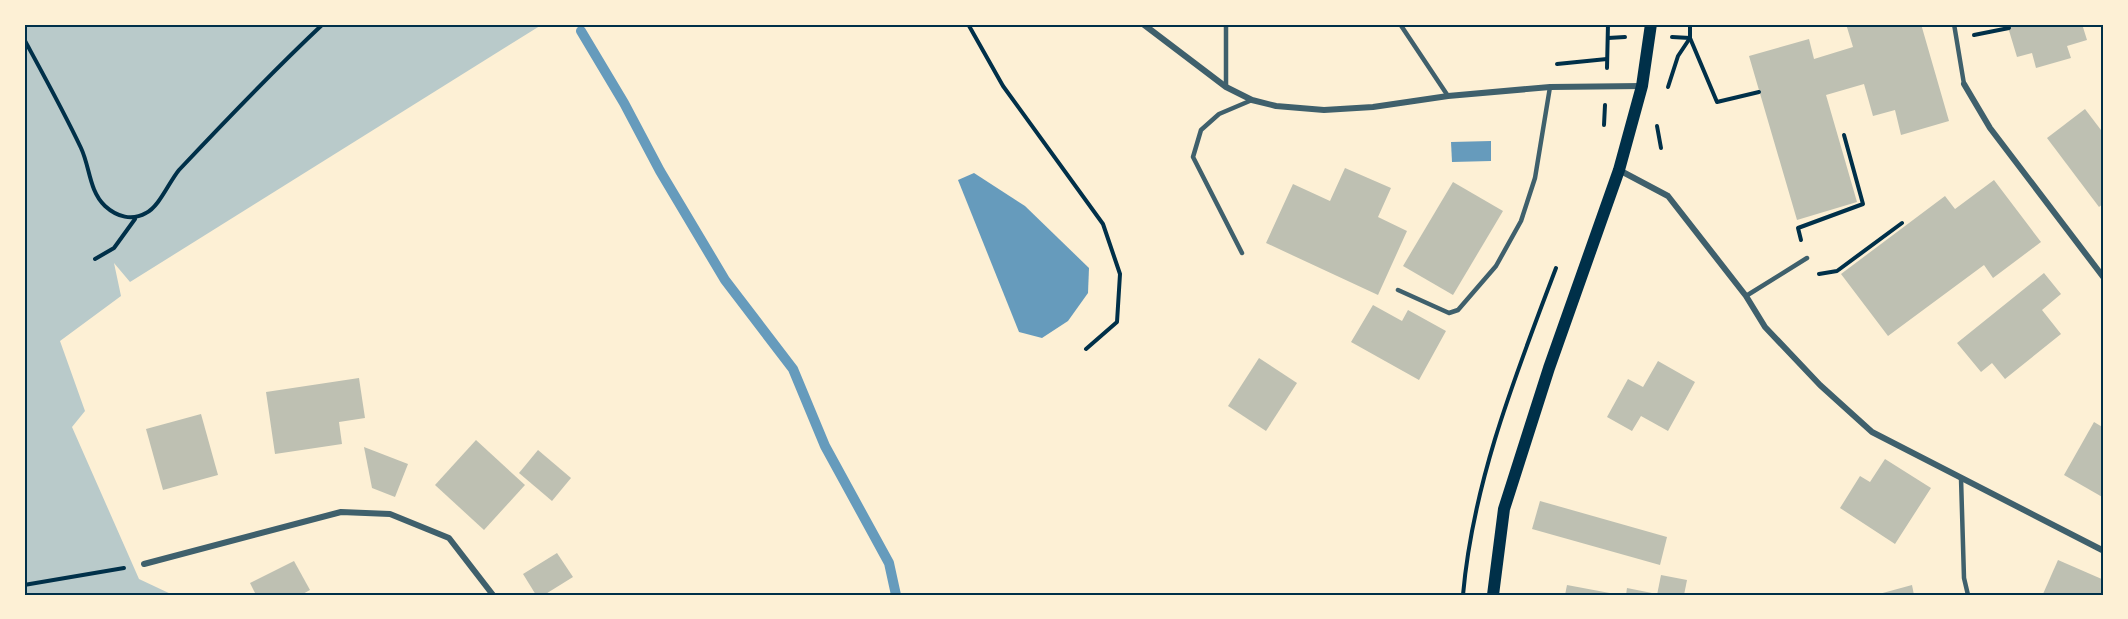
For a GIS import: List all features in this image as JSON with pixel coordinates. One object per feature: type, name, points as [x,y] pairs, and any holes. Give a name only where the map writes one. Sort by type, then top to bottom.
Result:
[{"type":"main road","points":[[1493,595],[1504,509],[1619,170],[1642,86],[1650,30]]},
{"type":"street","points":[[1143,24],[1226,87],[1252,100],[1276,106],[1324,110],[1372,107],[1448,96],[1550,87],[1642,86]]},
{"type":"street","points":[[1964,84],[1990,128],[2104,278]]},
{"type":"street","points":[[1619,170],[1668,196],[1746,296],[1765,327],[1820,385],[1872,432],[2104,551]]},
{"type":"street","points":[[144,564],[341,512],[390,514],[449,538],[493,595]]},
{"type":"lane","points":[[1226,24],[1226,87]]},
{"type":"lane","points":[[1400,24],[1448,96]]},
{"type":"lane","points":[[1954,24],[1964,84]]},
{"type":"lane","points":[[1398,290],[1449,313],[1458,310],[1496,266],[1521,221],[1535,178],[1550,87]]},
{"type":"lane","points":[[1242,253],[1193,157],[1201,130],[1219,114],[1252,100]]},
{"type":"lane","points":[[1746,296],[1807,258]]},
{"type":"lane","points":[[1961,478],[1964,578],[1968,595]]},
{"type":"path","points":[[95,259],[114,248],[135,219],[150,212],[177,172],[221,129],[264,81],[323,24]]},
{"type":"path","points":[[968,24],[1003,86],[1103,224],[1120,274],[1117,322],[1086,350]]},
{"type":"path","points":[[1606,86],[1608,24]]},
{"type":"path","points":[[1690,24],[1690,38],[1717,102],[1760,92]]},
{"type":"path","points":[[1956,38],[2008,28]]},
{"type":"path","points":[[1608,38],[1650,30],[1690,38]]},
{"type":"path","points":[[1667,89],[1678,56],[1690,38]]},
{"type":"path","points":[[24,39],[82,149],[94,193],[106,207],[122,217],[135,219]]},
{"type":"path","points":[[1550,64],[1607,59]]},
{"type":"path","points":[[1656,123],[1661,148]]},
{"type":"path","points":[[1844,135],[1863,204],[1798,228],[1807,258],[1816,274],[1837,271],[1902,224]]},
{"type":"path","points":[[24,585],[144,564]]},
{"type":"shaded area","points":[[24,24],[543,24],[130,282],[114,263],[121,296],[60,341],[85,411],[72,427],[139,579],[173,595],[24,595]]},
{"type":"water","points":[[1491,141],[1491,161],[1452,162],[1451,142]]},
{"type":"water","points":[[974,173],[1025,206],[1089,268],[1088,293],[1068,321],[1042,338],[1019,332],[958,180]]},
{"type":"building","points":[[1846,24],[1921,24],[1949,121],[1901,135],[1895,110],[1873,116],[1864,84],[1826,95],[1857,202],[1797,220],[1749,56],[1809,39],[1814,59],[1853,47]]},
{"type":"building","points":[[2007,24],[2082,24],[2087,40],[2067,46],[2071,58],[2036,68],[2032,53],[2017,57]]},
{"type":"building","points":[[2085,109],[2104,134],[2104,203],[2099,207],[2047,138]]},
{"type":"building","points":[[1345,168],[1391,188],[1378,217],[1407,231],[1378,295],[1266,243],[1293,184],[1330,201]]},
{"type":"building","points":[[1994,180],[2041,242],[1993,278],[1984,265],[1888,336],[1841,274],[1945,196],[1955,209]]},
{"type":"building","points":[[1453,182],[1503,211],[1453,295],[1403,266]]},
{"type":"building","points":[[2044,273],[2061,294],[2042,310],[2061,334],[2005,379],[1992,363],[1981,372],[1957,343]]},
{"type":"building","points":[[1373,305],[1402,321],[1408,310],[1446,331],[1419,380],[1351,342]]},
{"type":"building","points":[[1259,358],[1297,383],[1266,431],[1228,406]]},
{"type":"building","points":[[1658,361],[1695,382],[1668,431],[1641,416],[1632,431],[1607,417],[1628,379],[1643,387]]},
{"type":"building","points":[[359,378],[365,418],[339,422],[342,444],[275,454],[266,392]]},
{"type":"building","points":[[201,414],[218,475],[163,490],[146,429]]},
{"type":"building","points":[[2094,422],[2104,428],[2104,498],[2064,475]]},
{"type":"building","points":[[476,440],[525,485],[484,530],[435,485]]},
{"type":"building","points":[[364,447],[408,464],[395,497],[372,488]]},
{"type":"building","points":[[538,450],[571,478],[552,501],[519,473]]},
{"type":"building","points":[[1885,459],[1931,488],[1895,544],[1840,508],[1860,476],[1870,482]]},
{"type":"building","points":[[1540,501],[1667,537],[1660,565],[1532,529]]},
{"type":"building","points":[[557,553],[573,577],[544,595],[536,595],[523,574]]},
{"type":"building","points":[[2058,560],[2104,580],[2104,595],[2043,594]]},
{"type":"building","points":[[294,561],[310,590],[301,595],[256,595],[250,583]]},
{"type":"building","points":[[1661,575],[1687,580],[1684,595],[1657,595]]},
{"type":"building","points":[[1567,585],[1615,594],[1615,595],[1565,595]]},
{"type":"building","points":[[1912,585],[1914,595],[1879,594]]},
{"type":"building","points":[[1627,588],[1657,594],[1657,595],[1626,595]]},
{"type":"waterway","points":[[581,31],[725,280],[793,369],[825,446],[889,563],[896,595]]}]
